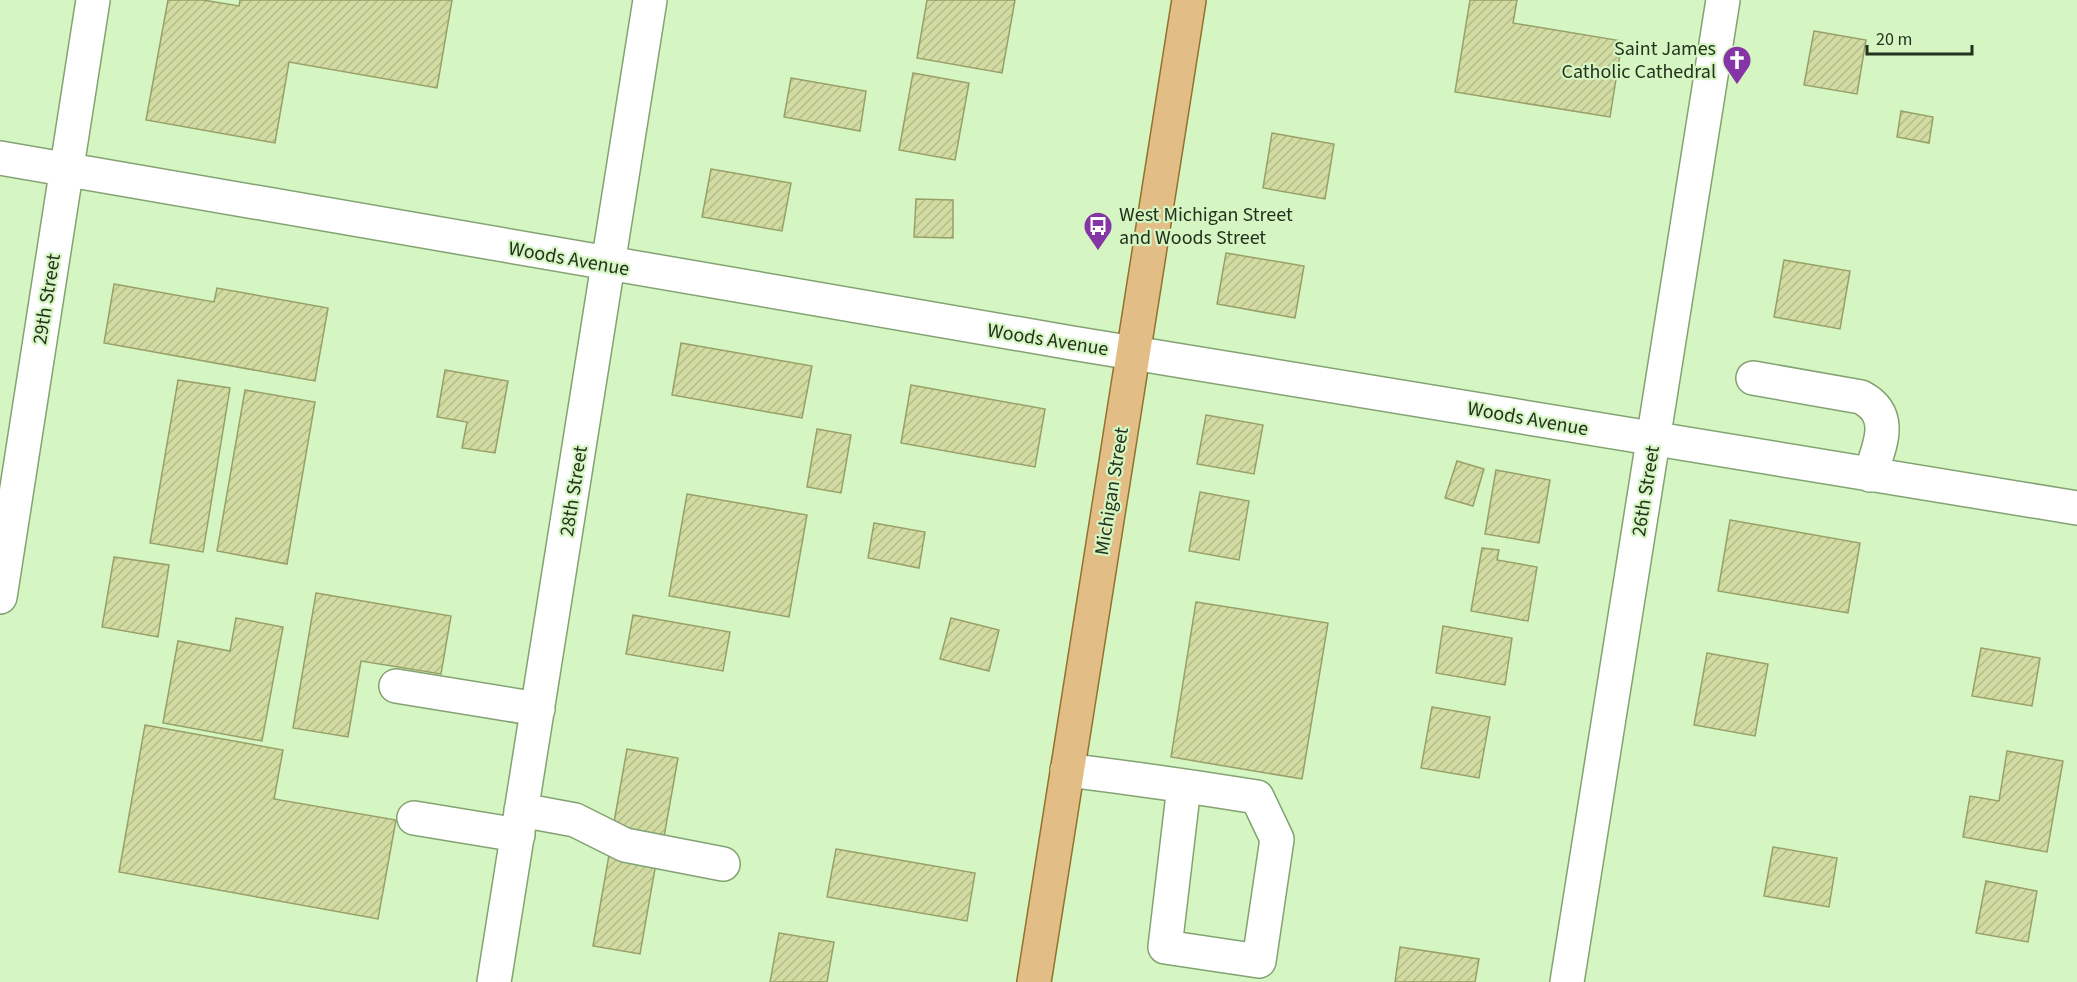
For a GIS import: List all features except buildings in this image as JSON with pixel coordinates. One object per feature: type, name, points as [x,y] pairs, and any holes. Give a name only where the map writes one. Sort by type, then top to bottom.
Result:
[{"type":"main road","name":"Michigan Street","points":[[1034,982],[1189,0]]},
{"type":"street","name":"29th Street","points":[[0,597],[93,0]]},
{"type":"street","name":"28th Street","points":[[494,982],[650,0]]},
{"type":"street","name":"26th Street","points":[[1567,982],[1723,0]]},
{"type":"street","name":"Woods Avenue","points":[[10,160],[609,265],[1653,440],[2077,508]]},
{"type":"street","points":[[1753,378],[1861,397],[1875,405],[1881,413],[1882,427],[1870,475]]},
{"type":"street","points":[[396,686],[538,709]]},
{"type":"street","points":[[1067,770],[1184,786],[1257,797],[1277,839],[1258,972],[1165,947],[1184,786]]},
{"type":"street","points":[[414,818],[519,822],[575,820],[625,845],[723,864]]},
{"type":"place","name":"Saint James Catholic Cathedral","points":[[1737,86]]},
{"type":"place","name":"West Michigan Street and Woods Street","points":[[1098,252]]}]
